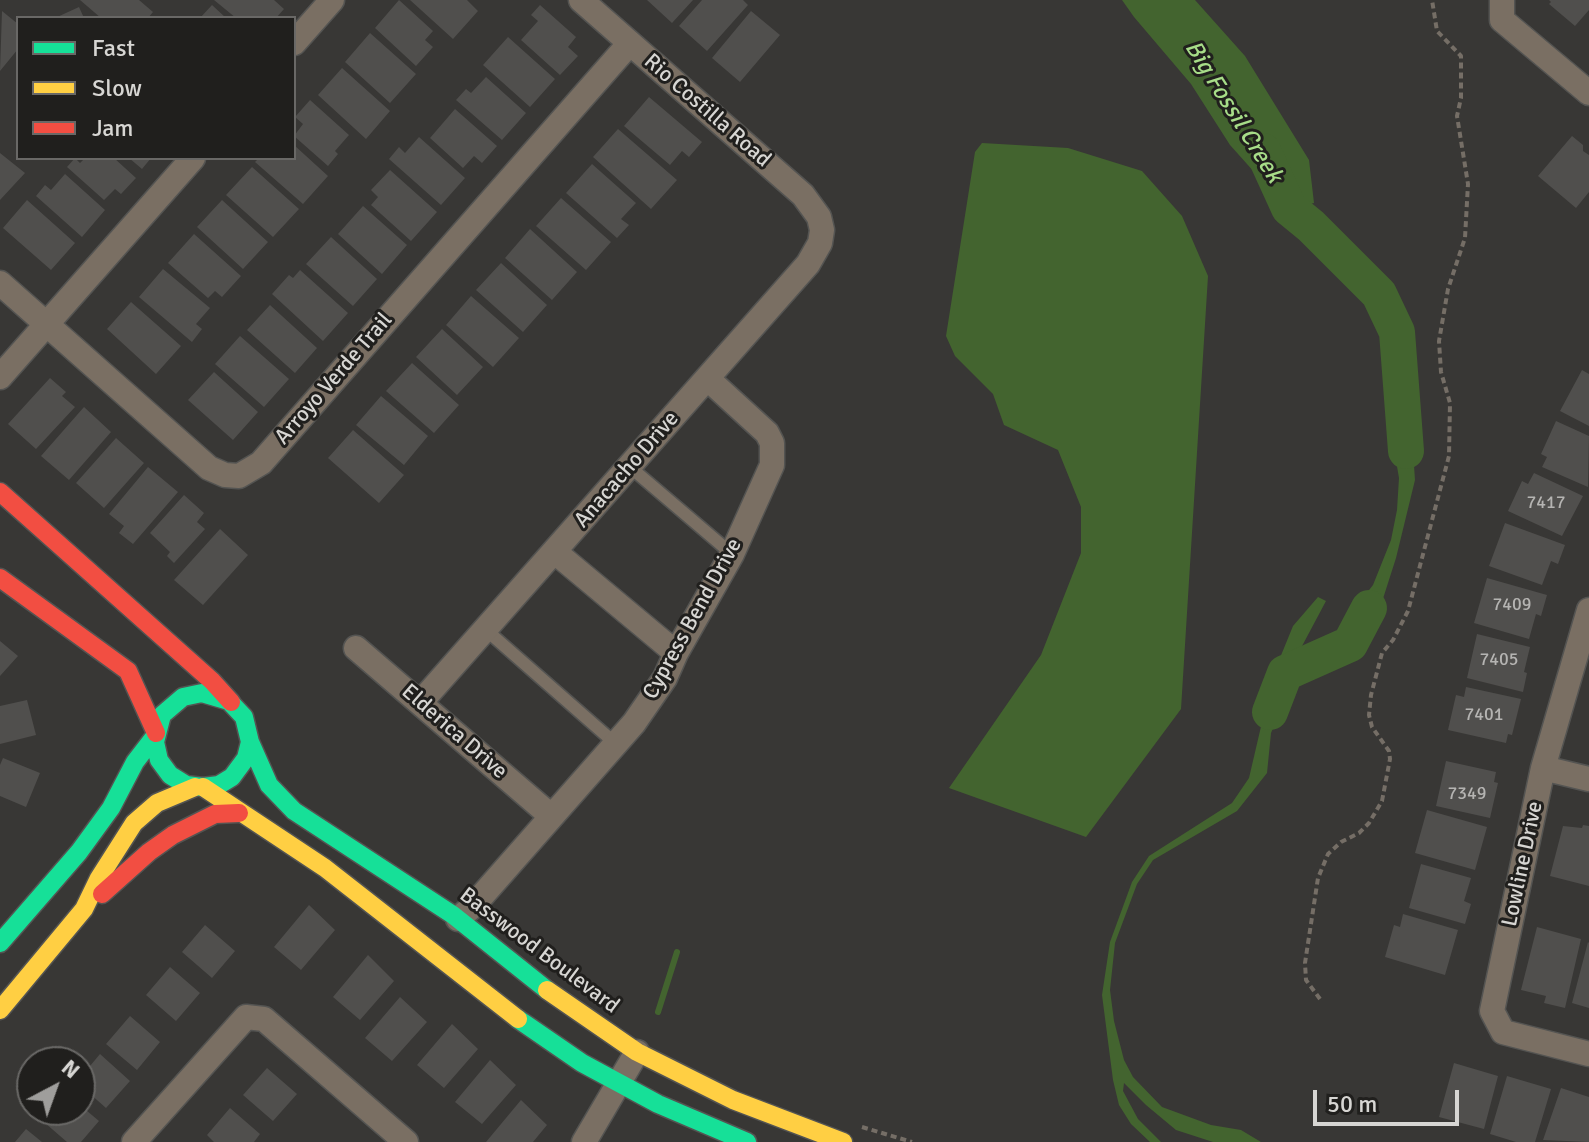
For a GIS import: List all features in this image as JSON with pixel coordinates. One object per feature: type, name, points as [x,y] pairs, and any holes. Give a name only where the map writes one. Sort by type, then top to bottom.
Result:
[{"type":"main road","points":[[0,492],[212,681],[244,717],[250,742],[243,765],[232,777],[219,785],[199,787],[157,803],[134,823],[99,878],[84,909]]},
{"type":"main road","points":[[0,578],[128,671],[156,734]]},
{"type":"main road","points":[[236,707],[211,694],[183,697],[168,708],[158,723],[156,734],[156,751],[164,768],[178,780],[199,787],[325,868],[518,1020],[582,1063],[689,1119],[747,1142]]},
{"type":"main road","points":[[0,943],[90,837],[111,808],[135,762],[156,734]]},
{"type":"main road","name":"Basswood Boulevard","points":[[250,742],[269,785],[283,803],[458,919],[569,1007],[637,1052],[695,1083],[768,1115],[843,1142]]},
{"type":"main road","points":[[0,1010],[84,909],[149,852],[173,835],[215,814],[239,813]]},
{"type":"street","points":[[296,41],[332,0]]},
{"type":"street","name":"Rio Costilla Road","points":[[581,0],[803,195],[819,217],[822,230]]},
{"type":"street","points":[[1502,10],[1589,93]]},
{"type":"street","name":"Arroyo Verde Trail","points":[[0,283],[209,468],[225,475],[239,476],[261,463],[630,43]]},
{"type":"street","points":[[0,377],[191,160]]},
{"type":"street","name":"Anacacho Drive","points":[[420,703],[808,264],[816,252],[822,230]]},
{"type":"street","name":"Cypress Bend Drive","points":[[458,919],[473,906],[634,723],[665,678],[732,554],[772,465],[772,443],[767,433],[708,379]]},
{"type":"street","points":[[555,552],[676,653]]},
{"type":"street","name":"Lowline Drive","points":[[1589,610],[1543,768],[1492,1011],[1503,1032],[1589,1054]]},
{"type":"street","name":"Elderica Drive","points":[[356,648],[551,816]]},
{"type":"street","points":[[1543,768],[1589,779]]},
{"type":"street","points":[[134,1142],[246,1017],[264,1019],[406,1142]]},
{"type":"street","points":[[584,1142],[637,1052]]},
{"type":"lane","points":[[630,467],[732,554]]},
{"type":"lane","points":[[485,629],[616,744]]},
{"type":"path","points":[[1320,999],[1306,980],[1305,963],[1318,878],[1328,854],[1341,842],[1359,833],[1382,801],[1390,759],[1389,751],[1372,727],[1369,715],[1371,695],[1382,653],[1393,640],[1408,611],[1449,456],[1450,403],[1441,372],[1439,341],[1448,289],[1465,238],[1468,184],[1457,116],[1461,98],[1461,56],[1437,31],[1432,0]]},
{"type":"water","points":[[1122,0],[1195,0],[1245,56],[1309,160],[1314,203],[1302,206],[1264,183],[1230,145],[1191,84]]},
{"type":"water","points":[[982,143],[1068,148],[1142,171],[1182,216],[1208,276],[1181,709],[1086,837],[949,788],[1041,655],[1081,553],[1081,507],[1058,450],[1004,425],[993,394],[955,356],[946,336],[975,152]]},
{"type":"water","points":[[1401,403],[1410,408],[1415,480],[1396,558],[1380,608],[1356,651],[1338,658],[1348,617],[1373,585],[1391,540],[1399,478],[1394,424]]},
{"type":"water","points":[[1318,597],[1326,601],[1293,663],[1284,702],[1271,733],[1267,773],[1237,811],[1153,860],[1137,884],[1115,943],[1110,990],[1124,1060],[1133,1077],[1162,1107],[1211,1125],[1241,1130],[1261,1142],[1213,1142],[1176,1130],[1124,1083],[1123,1091],[1138,1119],[1161,1142],[1150,1142],[1131,1124],[1119,1105],[1113,1080],[1102,995],[1110,942],[1132,882],[1149,856],[1232,803],[1249,778],[1273,675],[1293,626]]},
{"type":"building","points":[[80,0],[139,0],[153,12],[150,16],[99,16]]},
{"type":"building","points":[[214,0],[274,0],[284,9],[278,16],[234,16]]},
{"type":"building","points":[[399,0],[433,31],[425,40],[433,47],[416,66],[375,28]]},
{"type":"building","points":[[410,0],[467,0],[478,11],[453,39]]},
{"type":"building","points":[[647,0],[693,0],[672,23]]},
{"type":"building","points":[[702,0],[743,0],[748,5],[707,51],[679,26]]},
{"type":"building","points":[[1549,0],[1589,0],[1589,10],[1575,26],[1549,4]]},
{"type":"building","points":[[212,5],[224,16],[202,16]]},
{"type":"building","points":[[540,5],[576,37],[568,47],[578,56],[560,75],[521,40],[538,21],[531,15]]},
{"type":"building","points":[[79,7],[83,16],[59,16]]},
{"type":"building","points":[[2,11],[16,22],[16,51],[0,71]]},
{"type":"building","points":[[751,11],[780,35],[740,82],[712,58]]},
{"type":"building","points":[[370,33],[416,74],[390,103],[345,62]]},
{"type":"building","points":[[508,37],[555,79],[530,107],[483,65]]},
{"type":"building","points":[[342,68],[390,111],[366,139],[318,95]]},
{"type":"building","points":[[486,77],[526,113],[502,140],[456,100],[466,89],[471,93]]},
{"type":"building","points":[[649,97],[702,142],[689,157],[682,151],[670,165],[624,126]]},
{"type":"building","points":[[310,100],[349,135],[335,151],[338,154],[328,166],[296,138],[303,124],[296,116]]},
{"type":"building","points":[[455,109],[497,146],[482,163],[474,156],[463,168],[430,138]]},
{"type":"building","points":[[618,129],[677,180],[651,209],[593,157]]},
{"type":"building","points":[[1572,136],[1589,155],[1589,192],[1576,208],[1538,176]]},
{"type":"building","points":[[419,137],[465,178],[441,205],[389,159],[399,147],[405,153]]},
{"type":"building","points":[[296,147],[328,176],[303,204],[255,162],[296,160]]},
{"type":"building","points":[[0,153],[25,173],[0,200]]},
{"type":"building","points":[[73,160],[80,163],[83,160],[116,160],[136,178],[121,194],[115,189],[104,200],[67,167]]},
{"type":"building","points":[[131,160],[149,160],[142,169]]},
{"type":"building","points":[[592,164],[636,203],[621,219],[629,225],[617,238],[566,193]]},
{"type":"building","points":[[252,167],[299,209],[273,237],[226,195]]},
{"type":"building","points":[[390,170],[437,212],[411,241],[371,205],[378,197],[371,190]]},
{"type":"building","points":[[65,174],[105,210],[82,237],[36,196],[45,185],[51,190]]},
{"type":"building","points":[[561,198],[611,242],[586,270],[536,226]]},
{"type":"building","points":[[27,200],[75,243],[51,270],[3,228]]},
{"type":"building","points":[[222,200],[268,242],[243,269],[197,227]]},
{"type":"building","points":[[363,206],[407,245],[382,274],[338,234]]},
{"type":"building","points":[[530,229],[577,272],[552,300],[505,258]]},
{"type":"building","points":[[194,234],[241,276],[222,297],[215,291],[208,298],[168,263]]},
{"type":"building","points":[[331,237],[377,279],[353,306],[306,264]]},
{"type":"building","points":[[501,263],[547,305],[523,332],[476,290]]},
{"type":"building","points":[[163,269],[210,308],[196,324],[202,329],[192,342],[139,297]]},
{"type":"building","points":[[300,270],[348,313],[323,341],[272,294],[289,275],[293,278]]},
{"type":"building","points":[[471,296],[519,338],[493,367],[446,325]]},
{"type":"building","points":[[131,302],[181,346],[156,374],[107,329]]},
{"type":"building","points":[[270,305],[317,348],[295,373],[247,330]]},
{"type":"building","points":[[442,329],[483,367],[457,395],[416,357]]},
{"type":"building","points":[[240,336],[289,379],[264,407],[215,364]]},
{"type":"building","points":[[412,363],[459,405],[434,433],[386,391]]},
{"type":"building","points":[[1582,370],[1589,374],[1589,426],[1560,411]]},
{"type":"building","points":[[214,372],[258,412],[233,440],[188,400]]},
{"type":"building","points":[[50,378],[66,392],[62,396],[75,407],[36,449],[8,424]]},
{"type":"building","points":[[381,396],[428,436],[404,465],[356,425]]},
{"type":"building","points":[[84,407],[111,432],[69,480],[41,456]]},
{"type":"building","points":[[1556,421],[1589,436],[1588,487],[1542,467],[1547,457],[1541,454]]},
{"type":"building","points":[[353,430],[404,475],[379,503],[328,458]]},
{"type":"building","points":[[116,438],[144,463],[104,508],[76,483]]},
{"type":"building","points":[[148,467],[178,492],[133,544],[119,533],[124,526],[109,514]]},
{"type":"building","points":[[1534,473],[1583,496],[1562,536],[1508,511],[1522,481],[1528,484]]},
{"type":"building","points":[[184,495],[204,513],[197,522],[205,529],[174,563],[167,556],[170,552],[150,533]]},
{"type":"building","points":[[1505,523],[1565,545],[1558,564],[1551,561],[1542,585],[1489,566]]},
{"type":"building","points":[[220,529],[248,555],[203,605],[174,580]]},
{"type":"building","points":[[1487,578],[1547,595],[1541,616],[1536,614],[1529,639],[1474,623]]},
{"type":"building","points":[[1477,634],[1530,647],[1523,692],[1467,678]]},
{"type":"building","points":[[0,641],[18,656],[0,676]]},
{"type":"building","points":[[1466,687],[1521,699],[1512,735],[1508,734],[1506,743],[1448,730],[1456,695],[1464,697]]},
{"type":"building","points":[[27,700],[36,735],[0,744],[0,706]]},
{"type":"building","points":[[3,758],[40,773],[26,807],[0,796],[0,765]]},
{"type":"building","points":[[1446,761],[1496,772],[1494,782],[1498,783],[1490,818],[1436,806]]},
{"type":"building","points":[[1427,810],[1487,827],[1475,870],[1415,853]]},
{"type":"building","points":[[1583,825],[1589,826],[1589,886],[1550,876],[1563,826],[1582,828]]},
{"type":"building","points":[[1421,864],[1471,878],[1464,901],[1471,904],[1465,924],[1409,908]]},
{"type":"building","points":[[309,905],[335,930],[301,970],[274,947]]},
{"type":"building","points":[[1403,914],[1458,930],[1445,975],[1385,957],[1394,925],[1400,927]]},
{"type":"building","points":[[205,925],[235,951],[212,978],[182,952]]},
{"type":"building","points":[[1537,927],[1581,939],[1565,1008],[1544,1003],[1546,996],[1521,990]]},
{"type":"building","points":[[1589,943],[1589,1008],[1572,1003]]},
{"type":"building","points":[[368,955],[394,981],[360,1020],[333,997]]},
{"type":"building","points":[[170,967],[200,993],[176,1021],[146,995]]},
{"type":"building","points":[[400,997],[427,1022],[392,1061],[365,1038]]},
{"type":"building","points":[[130,1016],[160,1042],[137,1070],[106,1044]]},
{"type":"building","points":[[452,1024],[478,1049],[444,1088],[417,1065]]},
{"type":"building","points":[[100,1054],[130,1081],[106,1108],[96,1099],[96,1059]]},
{"type":"building","points":[[490,1060],[516,1085],[482,1124],[455,1102]]},
{"type":"building","points":[[1454,1063],[1498,1076],[1484,1129],[1439,1117]]},
{"type":"building","points":[[267,1068],[297,1094],[273,1121],[243,1095]]},
{"type":"building","points":[[1507,1076],[1551,1089],[1535,1142],[1516,1142],[1490,1134]]},
{"type":"building","points":[[1561,1088],[1589,1097],[1589,1142],[1543,1140]]},
{"type":"building","points":[[521,1100],[547,1125],[533,1142],[486,1142]]},
{"type":"building","points":[[230,1108],[260,1134],[254,1142],[214,1142],[207,1135]]},
{"type":"building","points":[[48,1126],[95,1126],[81,1142],[67,1142]]},
{"type":"building","points":[[26,1129],[42,1142],[15,1142]]},
{"type":"waterway","name":"Big Fossil Creek","points":[[1263,151],[1289,208],[1379,294],[1397,332],[1406,451]]},
{"type":"waterway","name":"Big Fossil Creek","points":[[1270,712],[1285,673],[1350,644],[1369,608]]},
{"type":"waterway","points":[[658,1012],[677,952]]},
{"type":"traffic: fast","points":[[250,742],[246,758],[232,777],[219,785],[203,787],[186,785],[170,775],[159,760],[155,742],[162,715],[183,697],[202,693],[229,701],[244,717],[250,742],[269,785],[294,811],[453,915],[547,990]]},
{"type":"traffic: fast","points":[[0,943],[79,852],[111,808],[135,762],[155,736]]},
{"type":"traffic: fast","points":[[518,1019],[582,1063],[658,1104],[747,1142]]},
{"type":"traffic: slow","points":[[0,1010],[84,909],[99,878],[134,823],[157,803],[195,787]]},
{"type":"traffic: slow","points":[[203,787],[325,868],[518,1019]]},
{"type":"traffic: slow","points":[[547,990],[637,1052],[733,1100],[843,1142]]},
{"type":"traffic: jam","points":[[0,492],[212,681],[231,702]]},
{"type":"traffic: jam","points":[[0,578],[128,671],[156,733]]},
{"type":"traffic: jam","points":[[102,894],[173,835],[215,814],[239,813]]}]
